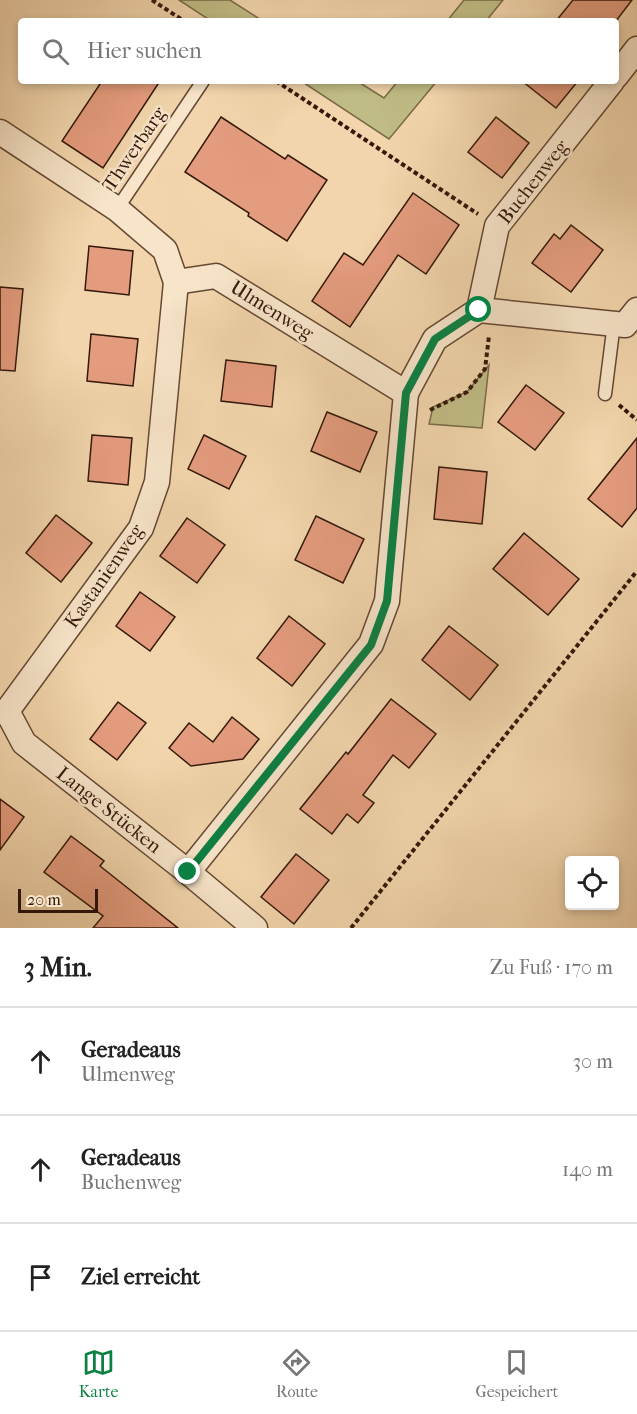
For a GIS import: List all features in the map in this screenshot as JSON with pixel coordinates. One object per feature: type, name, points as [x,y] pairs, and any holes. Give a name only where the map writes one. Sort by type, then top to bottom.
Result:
[{"type":"street","points":[[619,72],[637,49]]},
{"type":"street","name":"Buchenweg","points":[[485,311],[497,226],[610,84]]},
{"type":"street","points":[[0,132],[117,209],[165,250],[176,282]]},
{"type":"street","name":"Ulmenweg","points":[[176,282],[216,276],[406,393]]},
{"type":"street","name":"Kastanienweg","points":[[3,710],[141,528],[157,482],[176,282]]},
{"type":"street","points":[[188,872],[371,645],[387,601],[406,393],[435,339],[485,311],[625,325],[637,310]]},
{"type":"street","name":"Lange Stücken","points":[[3,710],[24,743],[188,872],[255,928]]},
{"type":"lane","name":"Thwerbarg","points":[[117,209],[201,84]]},
{"type":"lane","points":[[605,394],[614,323]]},
{"type":"path","points":[[152,0],[179,18]]},
{"type":"path","points":[[281,84],[497,226]]},
{"type":"path","points":[[402,434],[433,407],[467,392],[485,369],[485,311]]},
{"type":"path","points":[[351,928],[637,571]]},
{"type":"shaded area","points":[[179,0],[230,0],[258,18],[206,18]]},
{"type":"shaded area","points":[[464,0],[503,0],[488,18],[449,18]]},
{"type":"shaded area","points":[[306,84],[362,84],[384,98],[396,84],[435,84],[389,139]]},
{"type":"shaded area","points":[[489,365],[482,428],[429,424],[433,407],[467,392]]},
{"type":"building","points":[[573,0],[632,0],[618,18],[558,18]]},
{"type":"building","points":[[100,84],[158,84],[103,168],[62,141]]},
{"type":"building","points":[[526,84],[576,84],[556,108]]},
{"type":"building","points":[[221,117],[285,159],[288,155],[327,180],[287,241],[248,216],[249,213],[185,172]]},
{"type":"building","points":[[496,117],[529,143],[502,178],[468,152]]},
{"type":"building","points":[[413,193],[459,225],[426,274],[398,255],[350,327],[312,301],[344,253],[363,265]]},
{"type":"building","points":[[571,225],[603,250],[571,292],[532,263],[554,234],[560,239]]},
{"type":"building","points":[[89,246],[133,251],[129,295],[85,290]]},
{"type":"building","points":[[0,287],[23,289],[15,371],[0,370]]},
{"type":"building","points":[[91,334],[138,339],[133,386],[87,381]]},
{"type":"building","points":[[226,360],[276,366],[272,407],[221,401]]},
{"type":"building","points":[[526,385],[564,413],[535,450],[498,422]]},
{"type":"building","points":[[327,412],[377,432],[360,472],[311,451]]},
{"type":"building","points":[[92,435],[132,438],[128,485],[88,481]]},
{"type":"building","points":[[204,435],[246,456],[229,489],[188,469]]},
{"type":"building","points":[[637,438],[637,508],[622,527],[588,499]]},
{"type":"building","points":[[439,467],[487,472],[482,524],[434,519]]},
{"type":"building","points":[[56,515],[92,543],[61,582],[26,553]]},
{"type":"building","points":[[316,516],[364,539],[343,583],[295,560]]},
{"type":"building","points":[[187,518],[225,545],[197,583],[160,556]]},
{"type":"building","points":[[524,533],[579,579],[548,615],[493,569]]},
{"type":"building","points":[[140,592],[175,617],[150,651],[116,626]]},
{"type":"building","points":[[289,616],[325,644],[292,686],[257,658]]},
{"type":"building","points":[[449,626],[498,665],[470,700],[422,660]]},
{"type":"building","points":[[391,699],[436,734],[409,768],[393,755],[363,795],[374,803],[358,823],[347,814],[332,834],[300,809],[346,752],[348,754]]},
{"type":"building","points":[[118,702],[146,723],[117,760],[90,739]]},
{"type":"building","points":[[232,717],[259,739],[243,759],[191,766],[169,748],[189,723],[213,742]]},
{"type":"building","points":[[0,799],[24,817],[0,850]]},
{"type":"building","points":[[71,836],[104,861],[100,866],[178,928],[93,928],[103,916],[44,872]]},
{"type":"building","points":[[296,854],[329,880],[294,924],[261,897]]},
{"type":"route","points":[[188,872],[371,645],[387,601],[406,393],[435,339],[479,310]]}]
